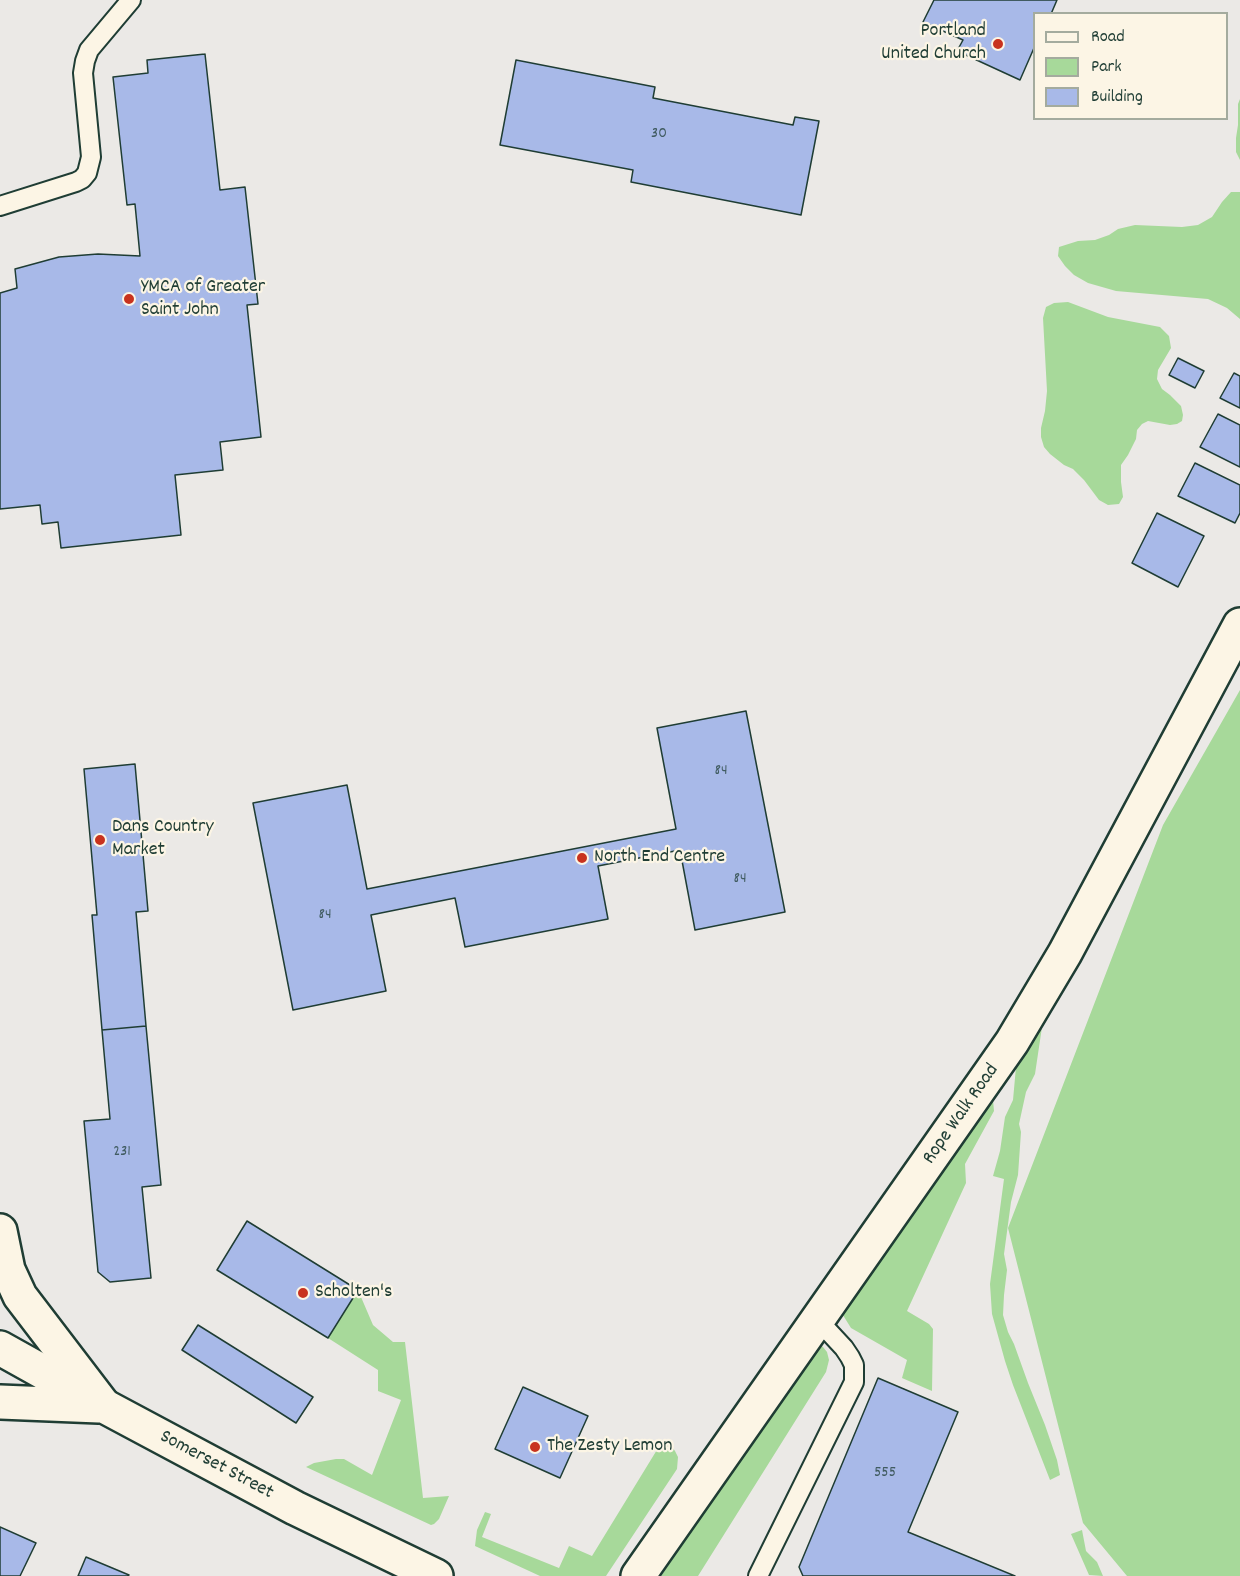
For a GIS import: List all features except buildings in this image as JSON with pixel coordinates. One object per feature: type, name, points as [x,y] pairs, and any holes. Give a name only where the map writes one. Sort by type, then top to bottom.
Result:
[{"type":"street","name":"Rope Walk Road","points":[[638,1576],[990,1075],[1021,1027],[1065,953],[1240,625]]},
{"type":"street","points":[[0,1231],[8,1270],[20,1296],[104,1406]]},
{"type":"street","name":"Somerset Street","points":[[0,1348],[295,1508],[436,1576]]},
{"type":"street","points":[[0,1402],[104,1406]]},
{"type":"lane","points":[[0,206],[76,182],[87,173],[91,157],[83,73],[85,61],[89,50],[131,0]]},
{"type":"lane","points":[[758,1576],[854,1382],[854,1365],[850,1357],[818,1320]]},
{"type":"green space","points":[[1240,99],[1240,160],[1236,152],[1236,138]]},
{"type":"green space","points":[[1231,192],[1240,192],[1240,319],[1227,308],[1208,299],[1116,291],[1088,283],[1074,275],[1058,256],[1059,247],[1078,241],[1095,240],[1118,229],[1135,225],[1182,227],[1198,225],[1212,217]]},
{"type":"green space","points":[[1068,302],[1108,317],[1160,327],[1169,336],[1171,348],[1158,370],[1157,379],[1162,389],[1181,406],[1182,421],[1170,425],[1148,421],[1137,430],[1136,439],[1121,465],[1123,497],[1119,504],[1108,505],[1099,500],[1073,469],[1050,454],[1044,447],[1041,437],[1047,391],[1043,318],[1046,307],[1054,303]]},
{"type":"green space","points":[[1240,690],[1240,1576],[1127,1576],[1083,1523],[1008,1228],[1163,825]]},
{"type":"green space","points":[[1042,1027],[1035,1074],[1026,1092],[1019,1124],[1021,1132],[1018,1175],[1011,1202],[1004,1254],[1007,1270],[1003,1315],[1057,1460],[1060,1475],[1050,1480],[1005,1361],[992,1314],[990,1284],[1004,1179],[993,1176],[1000,1151],[1005,1117],[1013,1100],[1016,1067]]},
{"type":"green space","points":[[993,1100],[994,1111],[965,1164],[966,1183],[907,1311],[929,1324],[933,1329],[932,1391],[902,1378],[907,1360],[851,1328],[841,1312]]},
{"type":"green space","points":[[358,1290],[373,1325],[393,1342],[405,1342],[423,1498],[449,1496],[439,1519],[431,1525],[306,1467],[314,1463],[344,1459],[372,1475],[401,1400],[378,1391],[378,1370],[328,1338]]},
{"type":"green space","points":[[818,1343],[827,1352],[829,1360],[826,1372],[698,1576],[661,1576]]},
{"type":"green space","points":[[663,1440],[670,1444],[678,1457],[677,1469],[606,1576],[540,1576],[475,1546],[477,1530],[485,1512],[491,1514],[482,1537],[559,1568],[569,1546],[592,1556]]},
{"type":"green space","points":[[1082,1530],[1086,1551],[1097,1562],[1103,1576],[1089,1575],[1071,1534]]},
{"type":"place","name":"Portland United Church","points":[[998,44]]},
{"type":"place","name":"YMCA of Greater Saint John","points":[[129,299]]},
{"type":"place","name":"Dans Country Market","points":[[100,840]]},
{"type":"place","name":"North End Centre","points":[[582,858]]},
{"type":"place","name":"Scholten's","points":[[303,1293]]},
{"type":"place","name":"The Zesty Lemon","points":[[535,1447]]}]
